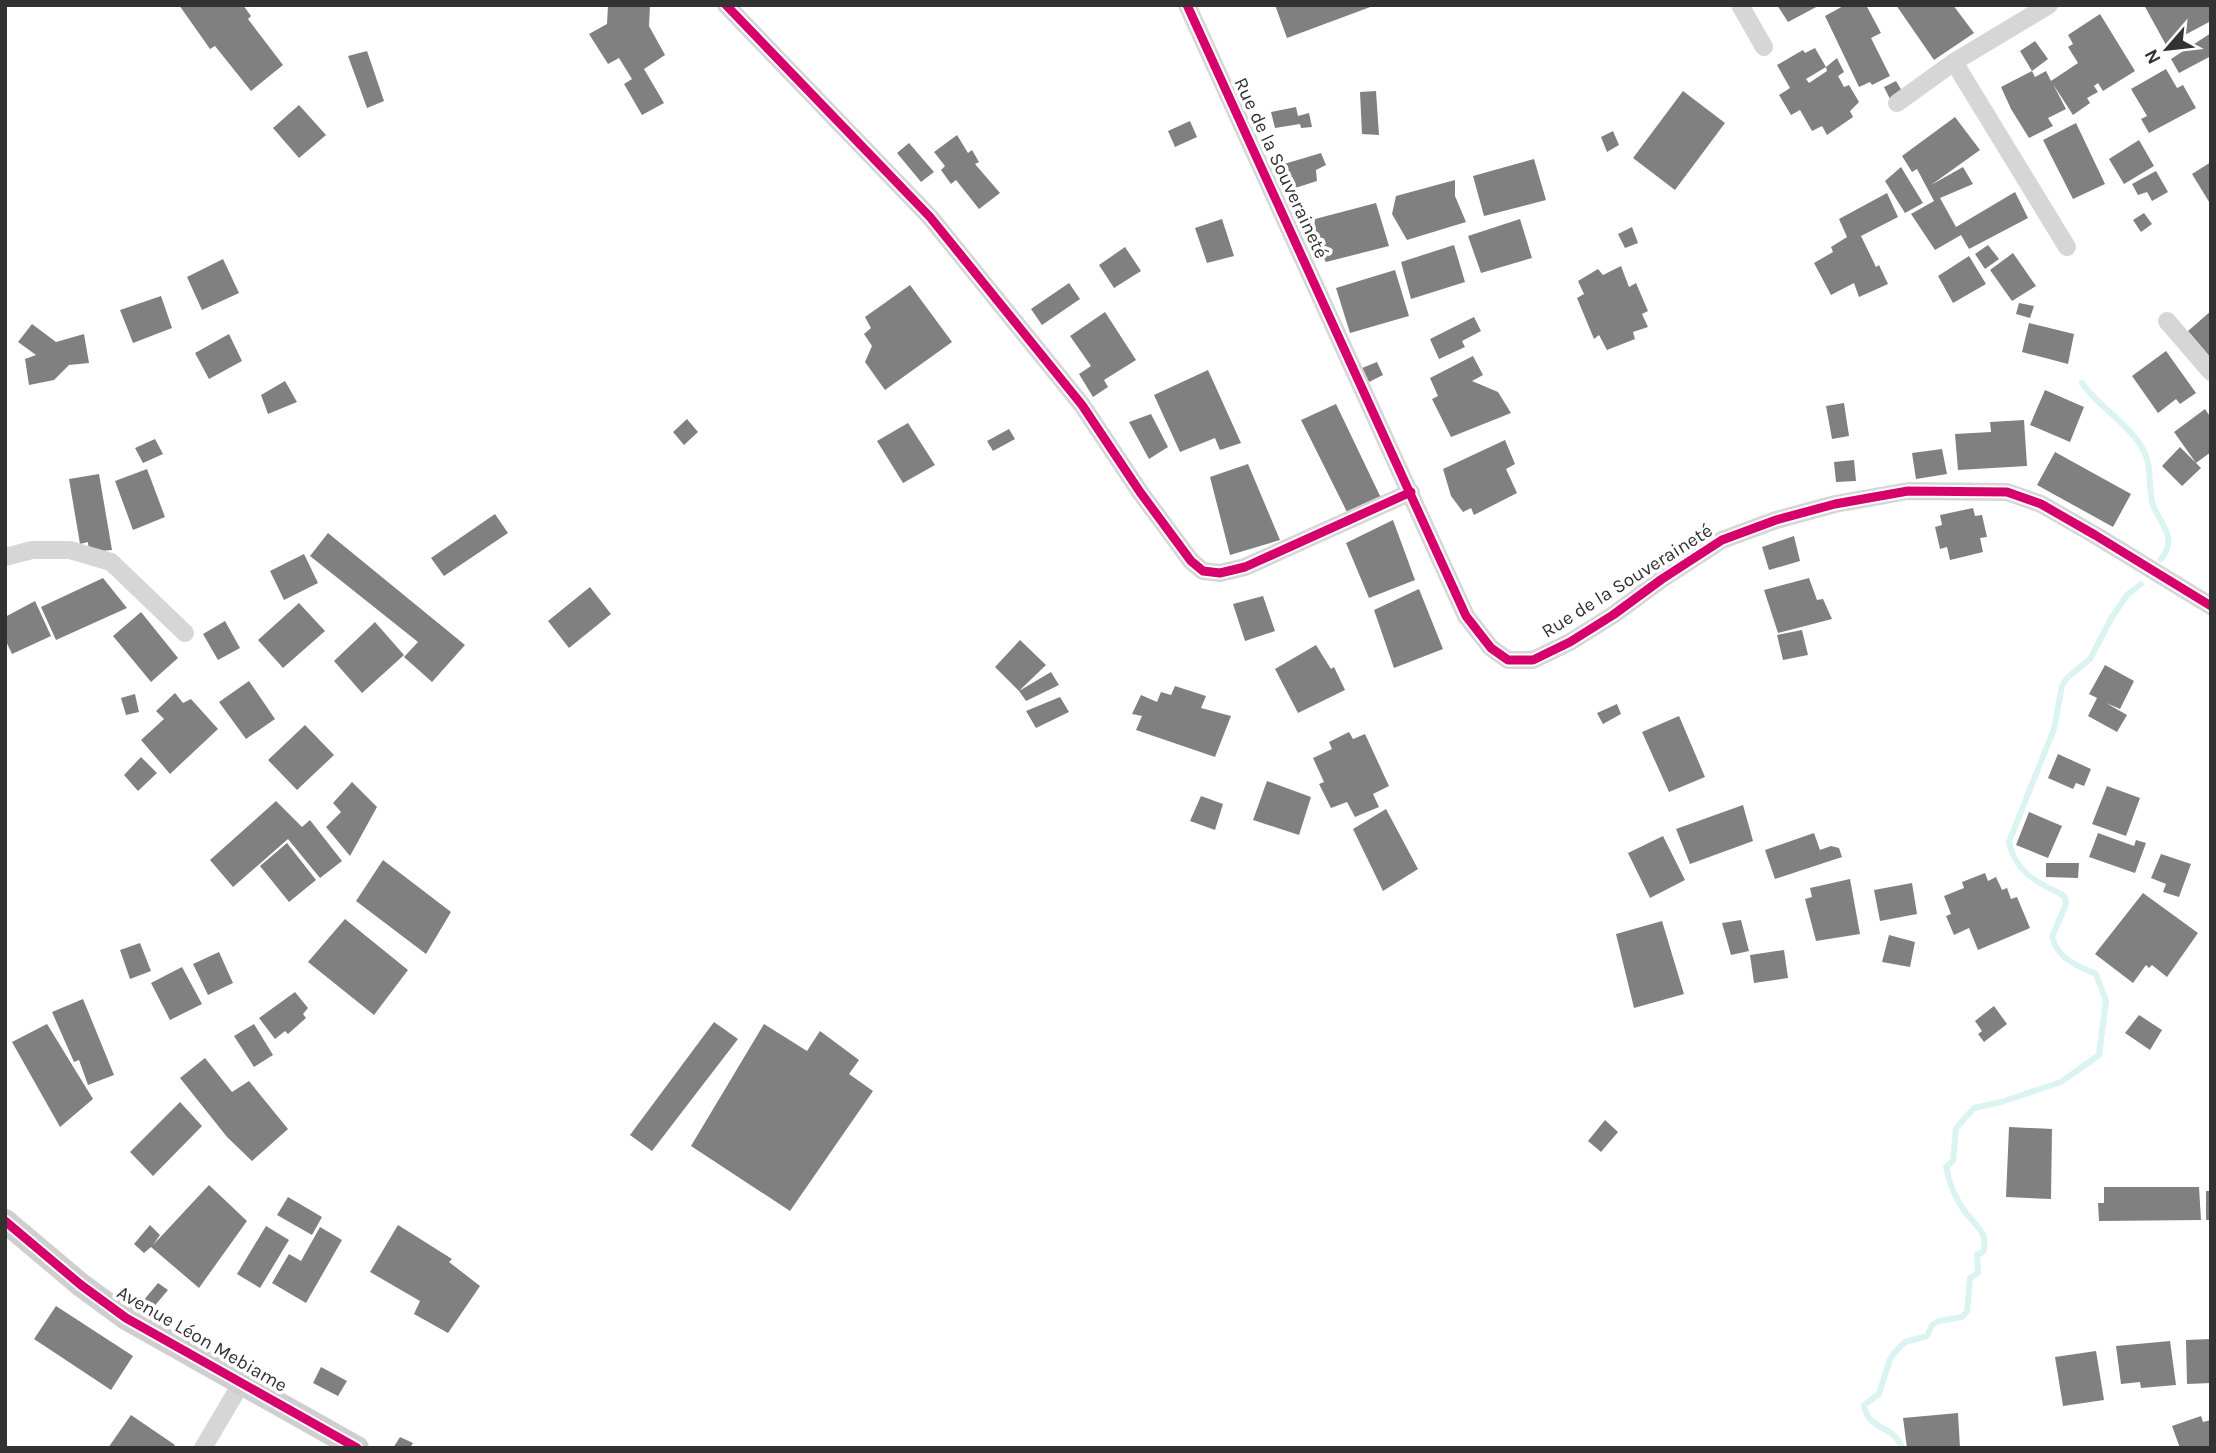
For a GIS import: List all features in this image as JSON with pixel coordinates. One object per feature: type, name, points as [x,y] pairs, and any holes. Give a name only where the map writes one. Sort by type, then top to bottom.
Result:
[{"type":"street","points":[[726,5],[930,216],[1082,405],[1140,492],[1191,561],[1203,571],[1220,573],[1245,567],[1411,492]]},
{"type":"street","name":"Rue de la Souveraineté","points":[[1187,5],[1466,616],[1492,648],[1508,660],[1533,660],[1570,642],[1722,540],[1776,520],[1835,504],[1908,491],[2007,492],[2041,504],[2211,606]]},
{"type":"street","points":[[1740,5],[1764,47]]},
{"type":"street","points":[[1897,103],[1954,62],[2049,5]]},
{"type":"street","points":[[1954,62],[2067,247]]},
{"type":"street","points":[[2166,321],[2211,372]]},
{"type":"street","points":[[5,557],[32,550],[70,550],[111,562],[185,634]]},
{"type":"street","name":"Avenue Léon Mebiame","points":[[6,1223],[81,1286],[126,1318],[357,1448]]},
{"type":"street","points":[[203,1448],[242,1382]]},
{"type":"building","points":[[179,5],[243,5],[251,16],[248,19],[283,65],[251,91],[215,46],[210,49]]},
{"type":"building","points":[[608,5],[650,5],[649,26],[665,55],[644,69],[664,103],[642,115],[624,84],[632,79],[619,58],[608,64],[589,34],[607,24]]},
{"type":"building","points":[[1275,5],[1373,5],[1373,6],[1287,38]]},
{"type":"building","points":[[1777,5],[1820,5],[1788,22]]},
{"type":"building","points":[[1845,5],[1866,5],[1881,33],[1871,38],[1890,76],[1872,85],[1870,82],[1859,87],[1825,16]]},
{"type":"building","points":[[1896,5],[1953,5],[1974,33],[1934,60]]},
{"type":"building","points":[[2144,5],[2211,5],[2211,21],[2166,45]]},
{"type":"building","points":[[2100,14],[2135,71],[2103,91],[2098,83],[2094,86],[2098,92],[2087,98],[2090,103],[2073,115],[2053,84],[2066,109],[2048,118],[2053,126],[2029,138],[2001,87],[2032,71],[2035,77],[2046,71],[2051,81],[2078,63],[2068,47],[2073,44],[2068,35]]},
{"type":"building","points":[[2211,33],[2211,56],[2179,73],[2171,59]]},
{"type":"building","points":[[2035,41],[2048,59],[2032,71],[2020,51]]},
{"type":"building","points":[[1815,48],[1826,67],[1837,58],[1844,72],[1838,76],[1844,87],[1849,85],[1859,102],[1850,111],[1853,117],[1827,135],[1822,126],[1812,131],[1800,110],[1791,115],[1779,95],[1790,88],[1777,65],[1803,50],[1805,53]],"holes":[[[1826,67],[1827,71],[1809,83],[1806,79]]]},
{"type":"building","points":[[367,51],[384,101],[367,108],[348,56]]},
{"type":"building","points":[[2166,69],[2177,88],[2183,85],[2196,108],[2149,133],[2141,119],[2147,116],[2131,89]]},
{"type":"building","points":[[1896,81],[1902,91],[1890,99],[1884,87]]},
{"type":"building","points":[[1376,91],[1379,135],[1362,134],[1360,92]]},
{"type":"building","points":[[1683,91],[1725,123],[1675,190],[1633,158]]},
{"type":"building","points":[[299,105],[326,135],[299,158],[273,128]]},
{"type":"building","points":[[1296,107],[1298,116],[1309,113],[1312,127],[1301,128],[1300,124],[1275,128],[1271,112]]},
{"type":"building","points":[[1955,117],[1980,150],[1931,185],[1963,167],[1973,184],[1940,198],[1956,227],[2015,192],[2028,218],[1969,249],[1961,235],[1935,250],[1911,214],[1934,201],[1917,169],[1912,172],[1902,156]]},
{"type":"building","points":[[1190,121],[1197,137],[1175,147],[1168,131]]},
{"type":"building","points":[[2076,123],[2105,184],[2073,199],[2043,140]]},
{"type":"building","points":[[1613,131],[1619,145],[1607,152],[1601,137]]},
{"type":"building","points":[[957,135],[968,153],[972,150],[979,162],[975,164],[1000,193],[979,209],[956,180],[951,184],[941,170],[945,166],[934,152]]},
{"type":"building","points":[[2139,140],[2154,166],[2124,184],[2109,159]]},
{"type":"building","points":[[909,143],[934,172],[921,182],[897,153]]},
{"type":"building","points":[[1321,153],[1326,165],[1316,170],[1317,181],[1292,189],[1284,164]]},
{"type":"building","points":[[1534,159],[1546,200],[1484,216],[1473,176]]},
{"type":"building","points":[[2211,162],[2211,205],[2192,174]]},
{"type":"building","points":[[1901,167],[1923,203],[1905,213],[1885,181]]},
{"type":"building","points":[[2156,171],[2168,192],[2152,201],[2147,192],[2138,195],[2132,184]]},
{"type":"building","points":[[1455,180],[1455,196],[1466,222],[1407,240],[1392,214],[1396,196]]},
{"type":"building","points":[[1887,193],[1898,217],[1861,236],[1876,267],[1879,265],[1888,284],[1859,297],[1854,283],[1831,295],[1814,263],[1833,252],[1831,247],[1847,237],[1839,219]]},
{"type":"building","points":[[1376,203],[1389,246],[1326,262],[1313,241],[1315,219]]},
{"type":"building","points":[[2144,213],[2152,224],[2141,232],[2133,220]]},
{"type":"building","points":[[1222,219],[1234,256],[1207,263],[1195,228]]},
{"type":"building","points":[[1520,219],[1532,258],[1481,273],[1468,236]]},
{"type":"building","points":[[1632,227],[1638,243],[1625,248],[1618,234]]},
{"type":"building","points":[[1454,245],[1465,282],[1411,299],[1401,262]]},
{"type":"building","points":[[1988,245],[1999,259],[1985,269],[1975,254]]},
{"type":"building","points":[[1125,247],[1141,271],[1114,288],[1099,265]]},
{"type":"building","points":[[2013,253],[2036,286],[2012,301],[1990,270]]},
{"type":"building","points":[[1969,256],[1986,284],[1953,303],[1938,276]]},
{"type":"building","points":[[223,259],[239,293],[202,310],[187,277]]},
{"type":"building","points":[[1621,266],[1629,287],[1636,283],[1648,311],[1642,314],[1648,327],[1633,332],[1635,339],[1607,350],[1599,335],[1594,339],[1577,298],[1584,294],[1578,281],[1598,269],[1603,275]]},
{"type":"building","points":[[1395,270],[1409,316],[1350,333],[1336,288]]},
{"type":"building","points":[[1069,283],[1080,299],[1042,325],[1031,309]]},
{"type":"building","points":[[910,285],[952,342],[885,390],[865,362],[872,346],[864,334],[871,328],[865,317]]},
{"type":"building","points":[[161,296],[172,328],[133,343],[120,310]]},
{"type":"building","points":[[2019,303],[2034,306],[2030,318],[2016,314]]},
{"type":"building","points":[[2211,311],[2211,358],[2188,331]]},
{"type":"building","points":[[1105,312],[1136,360],[1104,380],[1108,387],[1093,397],[1079,374],[1091,366],[1070,336]]},
{"type":"building","points":[[1474,317],[1481,331],[1462,341],[1465,347],[1439,359],[1430,339]]},
{"type":"building","points":[[2029,323],[2074,334],[2068,364],[2022,352]]},
{"type":"building","points":[[32,324],[56,342],[84,334],[89,363],[69,365],[54,380],[29,385],[25,359],[36,355],[18,342]]},
{"type":"building","points":[[229,334],[242,361],[209,379],[195,353]]},
{"type":"building","points":[[2166,351],[2196,393],[2180,404],[2176,399],[2158,413],[2132,376]]},
{"type":"building","points":[[1473,356],[1483,375],[1472,381],[1498,392],[1511,413],[1451,437],[1432,399],[1438,396],[1430,378]]},
{"type":"building","points":[[1377,362],[1383,375],[1369,382],[1362,368]]},
{"type":"building","points":[[1208,370],[1241,443],[1220,450],[1215,438],[1180,452],[1154,395]]},
{"type":"building","points":[[285,381],[297,402],[268,414],[261,395]]},
{"type":"building","points":[[2045,390],[2084,407],[2070,442],[2030,425]]},
{"type":"building","points":[[1844,403],[1849,436],[1832,439],[1826,406]]},
{"type":"building","points":[[1336,404],[1382,500],[1348,514],[1301,420]]},
{"type":"building","points":[[2205,409],[2211,418],[2211,452],[2196,463],[2174,432]]},
{"type":"building","points":[[1151,414],[1168,447],[1149,459],[1129,422]]},
{"type":"building","points":[[687,419],[698,432],[684,445],[673,432]]},
{"type":"building","points":[[2024,420],[2027,466],[1958,470],[1955,434],[1991,432],[1990,422]]},
{"type":"building","points":[[908,423],[935,465],[903,483],[877,441]]},
{"type":"building","points":[[1009,429],[1015,439],[993,451],[987,441]]},
{"type":"building","points":[[155,439],[163,454],[143,463],[135,448]]},
{"type":"building","points":[[1505,440],[1515,464],[1506,469],[1517,493],[1474,515],[1471,508],[1463,512],[1451,496],[1443,469]]},
{"type":"building","points":[[2180,447],[2201,468],[2182,486],[2162,466]]},
{"type":"building","points":[[1942,449],[1947,474],[1916,479],[1912,453]]},
{"type":"building","points":[[2055,452],[2131,494],[2113,527],[2037,485]]},
{"type":"building","points":[[1854,460],[1856,481],[1836,482],[1834,462]]},
{"type":"building","points":[[1248,464],[1280,540],[1230,555],[1210,477]]},
{"type":"building","points":[[147,469],[165,517],[133,530],[115,481]]},
{"type":"building","points":[[99,474],[112,550],[89,552],[88,542],[80,544],[69,479]]},
{"type":"building","points":[[1973,508],[1975,516],[1982,515],[1987,537],[1980,538],[1983,552],[1950,560],[1947,547],[1940,549],[1935,527],[1942,525],[1940,515]]},
{"type":"building","points":[[495,514],[508,533],[444,576],[431,558]]},
{"type":"building","points":[[1393,520],[1415,580],[1369,598],[1346,543]]},
{"type":"building","points":[[328,533],[465,645],[432,682],[404,657],[418,642],[310,556]]},
{"type":"building","points":[[1794,536],[1800,561],[1769,570],[1762,547]]},
{"type":"building","points":[[304,554],[318,583],[284,600],[270,571]]},
{"type":"building","points":[[103,578],[127,608],[56,640],[41,607]]},
{"type":"building","points":[[1809,578],[1817,600],[1823,599],[1832,619],[1778,633],[1764,590]]},
{"type":"building","points":[[590,587],[611,614],[569,648],[548,621]]},
{"type":"building","points":[[1419,589],[1443,649],[1394,668],[1374,610]]},
{"type":"building","points":[[1263,596],[1275,631],[1245,641],[1233,604]]},
{"type":"building","points":[[35,601],[51,636],[12,654],[5,639],[5,617]]},
{"type":"building","points":[[299,603],[325,631],[283,668],[258,640]]},
{"type":"building","points":[[141,612],[178,658],[151,682],[113,636]]},
{"type":"building","points":[[225,621],[240,648],[218,660],[203,634]]},
{"type":"building","points":[[375,622],[404,655],[362,693],[334,661]]},
{"type":"building","points":[[1802,630],[1808,655],[1783,660],[1777,635]]},
{"type":"building","points":[[1020,640],[1046,665],[1019,691],[995,667]]},
{"type":"building","points":[[1316,645],[1331,669],[1334,667],[1345,690],[1298,713],[1275,669]]},
{"type":"building","points":[[2105,665],[2134,681],[2120,709],[2106,703],[2127,715],[2117,732],[2088,716],[2097,698],[2089,694]]},
{"type":"building","points":[[1051,672],[1059,685],[1026,701],[1019,691]]},
{"type":"building","points":[[249,681],[275,719],[246,739],[219,702]]},
{"type":"building","points":[[1175,686],[1206,696],[1201,708],[1231,716],[1215,757],[1136,730],[1142,716],[1132,714],[1141,695],[1157,702],[1161,692],[1171,695]]},
{"type":"building","points":[[175,693],[183,703],[191,699],[218,729],[170,774],[141,740],[164,719],[156,711]]},
{"type":"building","points":[[135,694],[139,712],[126,715],[121,698]]},
{"type":"building","points":[[1060,697],[1069,712],[1036,728],[1026,711]]},
{"type":"building","points":[[1617,704],[1621,714],[1603,724],[1597,713]]},
{"type":"building","points":[[1679,716],[1705,777],[1669,792],[1642,732]]},
{"type":"building","points":[[305,725],[334,755],[297,790],[268,760]]},
{"type":"building","points":[[1349,732],[1353,739],[1365,734],[1389,786],[1373,794],[1379,807],[1355,817],[1347,802],[1331,808],[1319,784],[1324,782],[1313,758],[1332,749],[1329,742]]},
{"type":"building","points":[[2058,754],[2091,769],[2084,786],[2076,783],[2073,789],[2048,778]]},
{"type":"building","points":[[141,757],[157,773],[138,791],[124,775]]},
{"type":"building","points":[[1267,781],[1311,797],[1299,835],[1253,820]]},
{"type":"building","points":[[352,782],[377,807],[350,856],[326,827],[341,812],[333,803]]},
{"type":"building","points":[[2107,786],[2140,798],[2126,836],[2092,824]]},
{"type":"building","points":[[1201,796],[1223,804],[1215,830],[1190,821]]},
{"type":"building","points":[[276,801],[302,827],[310,820],[342,861],[320,878],[288,839],[233,887],[210,860]]},
{"type":"building","points":[[1743,805],[1753,841],[1690,864],[1676,829]]},
{"type":"building","points":[[1386,809],[1418,869],[1383,891],[1353,829]]},
{"type":"building","points":[[2029,812],[2062,826],[2048,858],[2016,845]]},
{"type":"building","points":[[1814,833],[1820,850],[1831,846],[1839,848],[1842,857],[1775,879],[1765,850]]},
{"type":"building","points":[[2098,833],[2134,846],[2136,840],[2146,843],[2135,873],[2089,857]]},
{"type":"building","points":[[1663,836],[1685,880],[1650,898],[1628,853]]},
{"type":"building","points":[[287,843],[316,880],[289,902],[260,866]]},
{"type":"building","points":[[2161,854],[2191,864],[2179,897],[2163,892],[2166,884],[2151,878]]},
{"type":"building","points":[[383,860],[451,912],[426,954],[356,901]]},
{"type":"building","points":[[2046,863],[2079,863],[2078,878],[2046,877]]},
{"type":"building","points":[[1985,873],[1988,881],[1996,877],[2002,890],[2007,888],[2011,899],[2017,897],[2030,928],[1978,950],[1969,928],[1954,935],[1946,916],[1951,914],[1944,896],[1964,888],[1962,882]]},
{"type":"building","points":[[1850,879],[1860,934],[1816,941],[1805,899],[1812,897],[1810,888]]},
{"type":"building","points":[[1912,883],[1917,914],[1880,921],[1874,890]]},
{"type":"building","points":[[2143,893],[2198,933],[2167,977],[2152,965],[2149,968],[2146,965],[2133,983],[2095,954]]},
{"type":"building","points":[[345,919],[408,970],[374,1015],[308,962]]},
{"type":"building","points":[[1741,920],[1749,951],[1731,955],[1722,923]]},
{"type":"building","points":[[1662,921],[1684,994],[1634,1008],[1616,934]]},
{"type":"building","points":[[1889,935],[1915,942],[1910,967],[1882,962]]},
{"type":"building","points":[[140,943],[151,971],[130,979],[120,950]]},
{"type":"building","points":[[1784,950],[1788,978],[1754,983],[1750,955]]},
{"type":"building","points":[[219,952],[233,983],[208,995],[193,964]]},
{"type":"building","points":[[182,967],[202,1004],[170,1020],[151,983]]},
{"type":"building","points":[[295,992],[308,1008],[303,1014],[306,1018],[288,1034],[285,1031],[275,1039],[259,1018]]},
{"type":"building","points":[[83,999],[114,1075],[88,1085],[79,1060],[74,1062],[52,1012]]},
{"type":"building","points":[[1994,1006],[2007,1024],[1984,1042],[1978,1034],[1982,1031],[1975,1021]]},
{"type":"building","points":[[2139,1015],[2162,1030],[2150,1050],[2125,1033]]},
{"type":"building","points":[[714,1022],[738,1039],[652,1151],[630,1135]]},
{"type":"building","points":[[47,1024],[93,1099],[60,1127],[12,1042]]},
{"type":"building","points":[[254,1024],[273,1055],[254,1067],[234,1036]]},
{"type":"building","points":[[764,1024],[807,1051],[820,1031],[859,1060],[849,1074],[873,1091],[790,1211],[691,1146]]},
{"type":"building","points":[[205,1058],[232,1092],[249,1081],[288,1129],[252,1161],[227,1137],[180,1078]]},
{"type":"building","points":[[180,1102],[202,1126],[153,1176],[130,1152]]},
{"type":"building","points":[[1605,1120],[1618,1132],[1601,1152],[1588,1141]]},
{"type":"building","points":[[2009,1127],[2052,1129],[2051,1199],[2006,1197]]},
{"type":"building","points":[[209,1185],[247,1221],[199,1288],[151,1247],[144,1253],[134,1244],[150,1225],[160,1235],[153,1245]]},
{"type":"building","points":[[2104,1187],[2199,1187],[2201,1220],[2099,1221],[2098,1203],[2104,1203]]},
{"type":"building","points":[[2206,1191],[2211,1191],[2211,1220],[2206,1220]]},
{"type":"building","points":[[288,1197],[322,1217],[312,1235],[277,1215]]},
{"type":"building","points":[[398,1225],[452,1259],[449,1262],[480,1286],[448,1333],[414,1314],[420,1301],[370,1272]]},
{"type":"building","points":[[266,1226],[289,1240],[260,1288],[237,1274]]},
{"type":"building","points":[[320,1227],[342,1240],[306,1303],[272,1283],[289,1254],[301,1261]]},
{"type":"building","points":[[158,1283],[168,1290],[152,1309],[143,1301]]},
{"type":"building","points":[[56,1306],[133,1356],[111,1390],[34,1339]]},
{"type":"building","points":[[2211,1339],[2211,1383],[2187,1384],[2186,1340]]},
{"type":"building","points":[[2170,1341],[2176,1385],[2141,1388],[2140,1382],[2121,1384],[2116,1346]]},
{"type":"building","points":[[2096,1351],[2104,1400],[2063,1406],[2055,1357]]},
{"type":"building","points":[[321,1367],[347,1381],[338,1396],[313,1383]]},
{"type":"building","points":[[1958,1413],[1960,1448],[1907,1448],[1903,1418]]},
{"type":"building","points":[[131,1415],[175,1445],[173,1448],[108,1448]]},
{"type":"building","points":[[2201,1416],[2203,1422],[2211,1420],[2211,1448],[2180,1448],[2172,1426]]},
{"type":"building","points":[[400,1437],[413,1443],[410,1448],[393,1448]]},
{"type":"waterway","points":[[2082,383],[2134,436],[2146,456],[2153,505],[2168,537],[2166,551],[2161,559]]},
{"type":"waterway","points":[[1902,1448],[1893,1435],[1870,1420],[1864,1405],[1879,1394],[1890,1359],[1905,1342],[1927,1336],[1932,1325],[1962,1317],[1967,1312],[1970,1278],[1978,1273],[1977,1255],[1983,1252],[1985,1245],[1979,1229],[1957,1199],[1947,1173],[1946,1167],[1953,1161],[1956,1128],[1974,1108],[2061,1082],[2099,1055],[2106,1001],[2096,974],[2064,956],[2052,937],[2066,904],[2065,897],[2027,873],[2017,862],[2009,842],[2054,729],[2062,686],[2067,678],[2090,659],[2112,617],[2127,595],[2141,584]]},
{"type":"cycle path","points":[[726,5],[930,217],[1082,405],[1140,492],[1191,561],[1203,571],[1220,573],[1245,567],[1411,492]]},
{"type":"cycle path","points":[[1187,5],[1466,616],[1491,648],[1508,660],[1533,660],[1570,642],[1722,540],[1776,520],[1835,504],[1908,491],[2007,492],[2041,504],[2211,606]]},
{"type":"cycle path","points":[[5,1221],[81,1285],[126,1318],[357,1448]]}]
